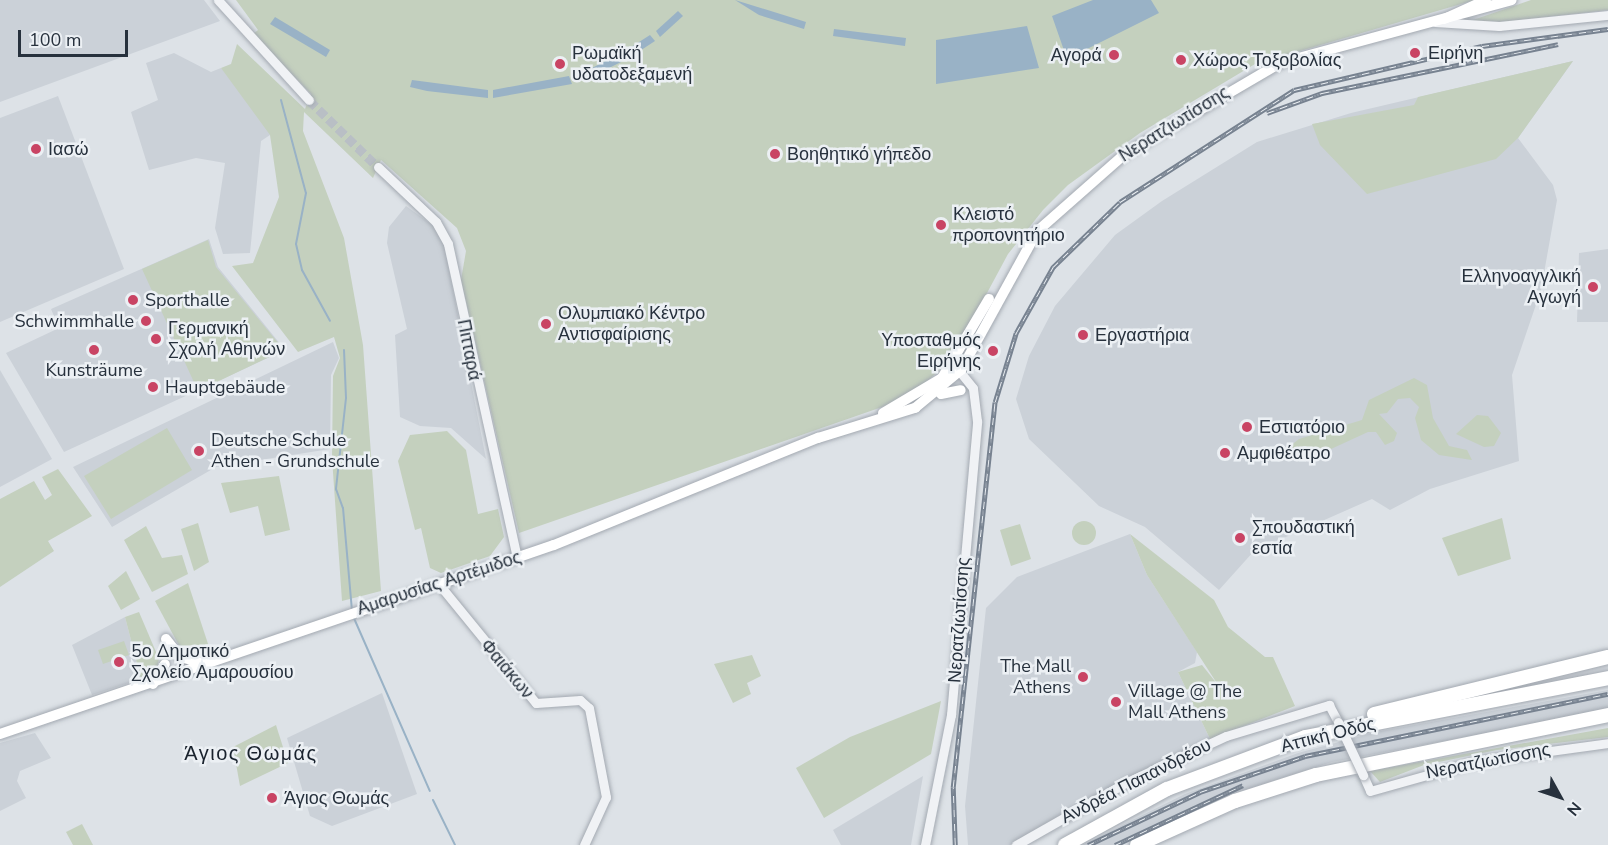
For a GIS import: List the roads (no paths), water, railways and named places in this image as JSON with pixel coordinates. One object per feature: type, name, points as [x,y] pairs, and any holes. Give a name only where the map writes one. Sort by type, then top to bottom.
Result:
[{"type":"highway","points":[[1339,725],[1374,714],[1608,657]]},
{"type":"highway","name":"Αττική Οδός","points":[[1065,845],[1167,789],[1339,725],[1608,678]]},
{"type":"highway","name":"Αττική Οδός","points":[[1137,845],[1234,801],[1316,775],[1608,716]]},
{"type":"highway","points":[[1565,724],[1608,722]]},
{"type":"main road","points":[[1438,20],[1486,0]]},
{"type":"main road","name":"Νερατζιωτίσσης","points":[[915,408],[932,397],[957,371],[1000,279],[1038,230],[1125,154],[1244,81],[1301,55],[1512,0]]},
{"type":"main road","name":"Αμαρυσίας Αρτέμιδος","points":[[0,734],[209,664],[352,610],[517,558],[872,419],[927,391],[957,371]]},
{"type":"main road","points":[[932,397],[961,390]]},
{"type":"main road","name":"Αμαρυσίας Αρτέμιδος","points":[[872,419],[915,408]]},
{"type":"main road","points":[[166,639],[180,657],[209,664]]},
{"type":"main road","points":[[152,684],[165,664]]},
{"type":"street","points":[[219,0],[309,100]]},
{"type":"street","name":"Νερατζιωτίσσης","points":[[1438,20],[1499,26],[1608,15]]},
{"type":"street","name":"Πιτταρά","points":[[378,167],[444,235],[517,558]]},
{"type":"street","points":[[957,371],[961,390],[972,394]]},
{"type":"street","name":"Νερατζιωτίσσης","points":[[925,845],[955,679],[977,421],[972,394],[957,371]]},
{"type":"street","name":"Φαιάκων","points":[[438,583],[536,703],[587,705],[606,796],[584,845]]},
{"type":"street","name":"Ανδρέα Παπανδρέου","points":[[1016,845],[1187,753],[1251,727],[1329,705],[1339,725]]},
{"type":"street","name":"Νερατζιωτίσσης","points":[[1339,725],[1370,791],[1477,761],[1608,743]]},
{"type":"water","points":[[735,0],[806,22],[804,29],[759,15]]},
{"type":"water","points":[[1093,0],[1151,0],[1159,13],[1067,59],[1052,16]]},
{"type":"water","points":[[678,11],[683,16],[660,37],[656,31]]},
{"type":"water","points":[[275,17],[330,50],[326,57],[270,24]]},
{"type":"water","points":[[1027,26],[1039,68],[936,84],[936,40]]},
{"type":"water","points":[[834,29],[906,38],[905,46],[833,36]]},
{"type":"water","points":[[650,35],[655,41],[629,58],[625,51]]},
{"type":"water","points":[[619,54],[623,61],[595,75],[592,68]]},
{"type":"water","points":[[569,76],[572,84],[493,98],[493,90]]},
{"type":"water","points":[[412,80],[488,90],[488,98],[410,87]]},
{"type":"waterway","points":[[281,100],[306,193],[296,244],[302,270],[330,321]]},
{"type":"waterway","points":[[344,350],[346,398],[336,489],[343,508],[352,611]]},
{"type":"waterway","points":[[353,616],[430,791]]},
{"type":"waterway","points":[[433,800],[455,845]]},
{"type":"tunnel","points":[[309,100],[378,167]]},
{"type":"railway","points":[[955,845],[953,787],[995,402],[1016,333],[1053,267],[1120,202],[1294,90],[1482,46],[1608,29]]},
{"type":"railway","points":[[1267,113],[1322,93],[1558,44]]},
{"type":"railway","points":[[1088,845],[1200,792],[1305,756],[1608,694]]},
{"type":"railway","points":[[1115,845],[1243,785]]},
{"type":"place","name":"Ειρήνη","points":[[1415,53]]},
{"type":"place","name":"Αγορά","points":[[1114,55]]},
{"type":"place","name":"Χώρος Τοξοβολίας","points":[[1181,60]]},
{"type":"place","name":"Ρωμαϊκή υδατοδεξαμενή","points":[[560,64]]},
{"type":"place","name":"Ιασώ","points":[[36,149]]},
{"type":"place","name":"Βοηθητικό γήπεδο","points":[[775,154]]},
{"type":"place","name":"Κλειστό προπονητήριο","points":[[941,225]]},
{"type":"place","name":"Ελληνοαγγλική Αγωγή","points":[[1593,287]]},
{"type":"place","name":"Sporthalle","points":[[133,300]]},
{"type":"place","name":"Schwimmhalle","points":[[146,321]]},
{"type":"place","name":"Ολυμπιακό Κέντρο Αντισφαίρισης","points":[[546,324]]},
{"type":"place","name":"Εργαστήρια","points":[[1083,335]]},
{"type":"place","name":"Γερμανική Σχολή Αθηνών","points":[[156,339]]},
{"type":"place","name":"Kunsträume","points":[[94,350]]},
{"type":"place","name":"Υποσταθμός Ειρήνης","points":[[993,351]]},
{"type":"place","name":"Hauptgebäude","points":[[153,387]]},
{"type":"place","name":"Εστιατόριο","points":[[1247,427]]},
{"type":"place","name":"Deutsche Schule Athen - Grundschule","points":[[199,451]]},
{"type":"place","name":"Αμφιθέατρο","points":[[1225,453]]},
{"type":"place","name":"Σπουδαστική εστία","points":[[1240,538]]},
{"type":"place","name":"5ο Δημοτικό Σχολείο Αμαρουσίου","points":[[119,662]]},
{"type":"place","name":"The Mall Athens","points":[[1083,677]]},
{"type":"place","name":"Village @ The Mall Athens","points":[[1116,702]]},
{"type":"place","name":"Άγιος Θωμάς","points":[[272,798]]},
{"type":"district","name":"Άγιος Θωμάς","points":[[251,753]]}]
